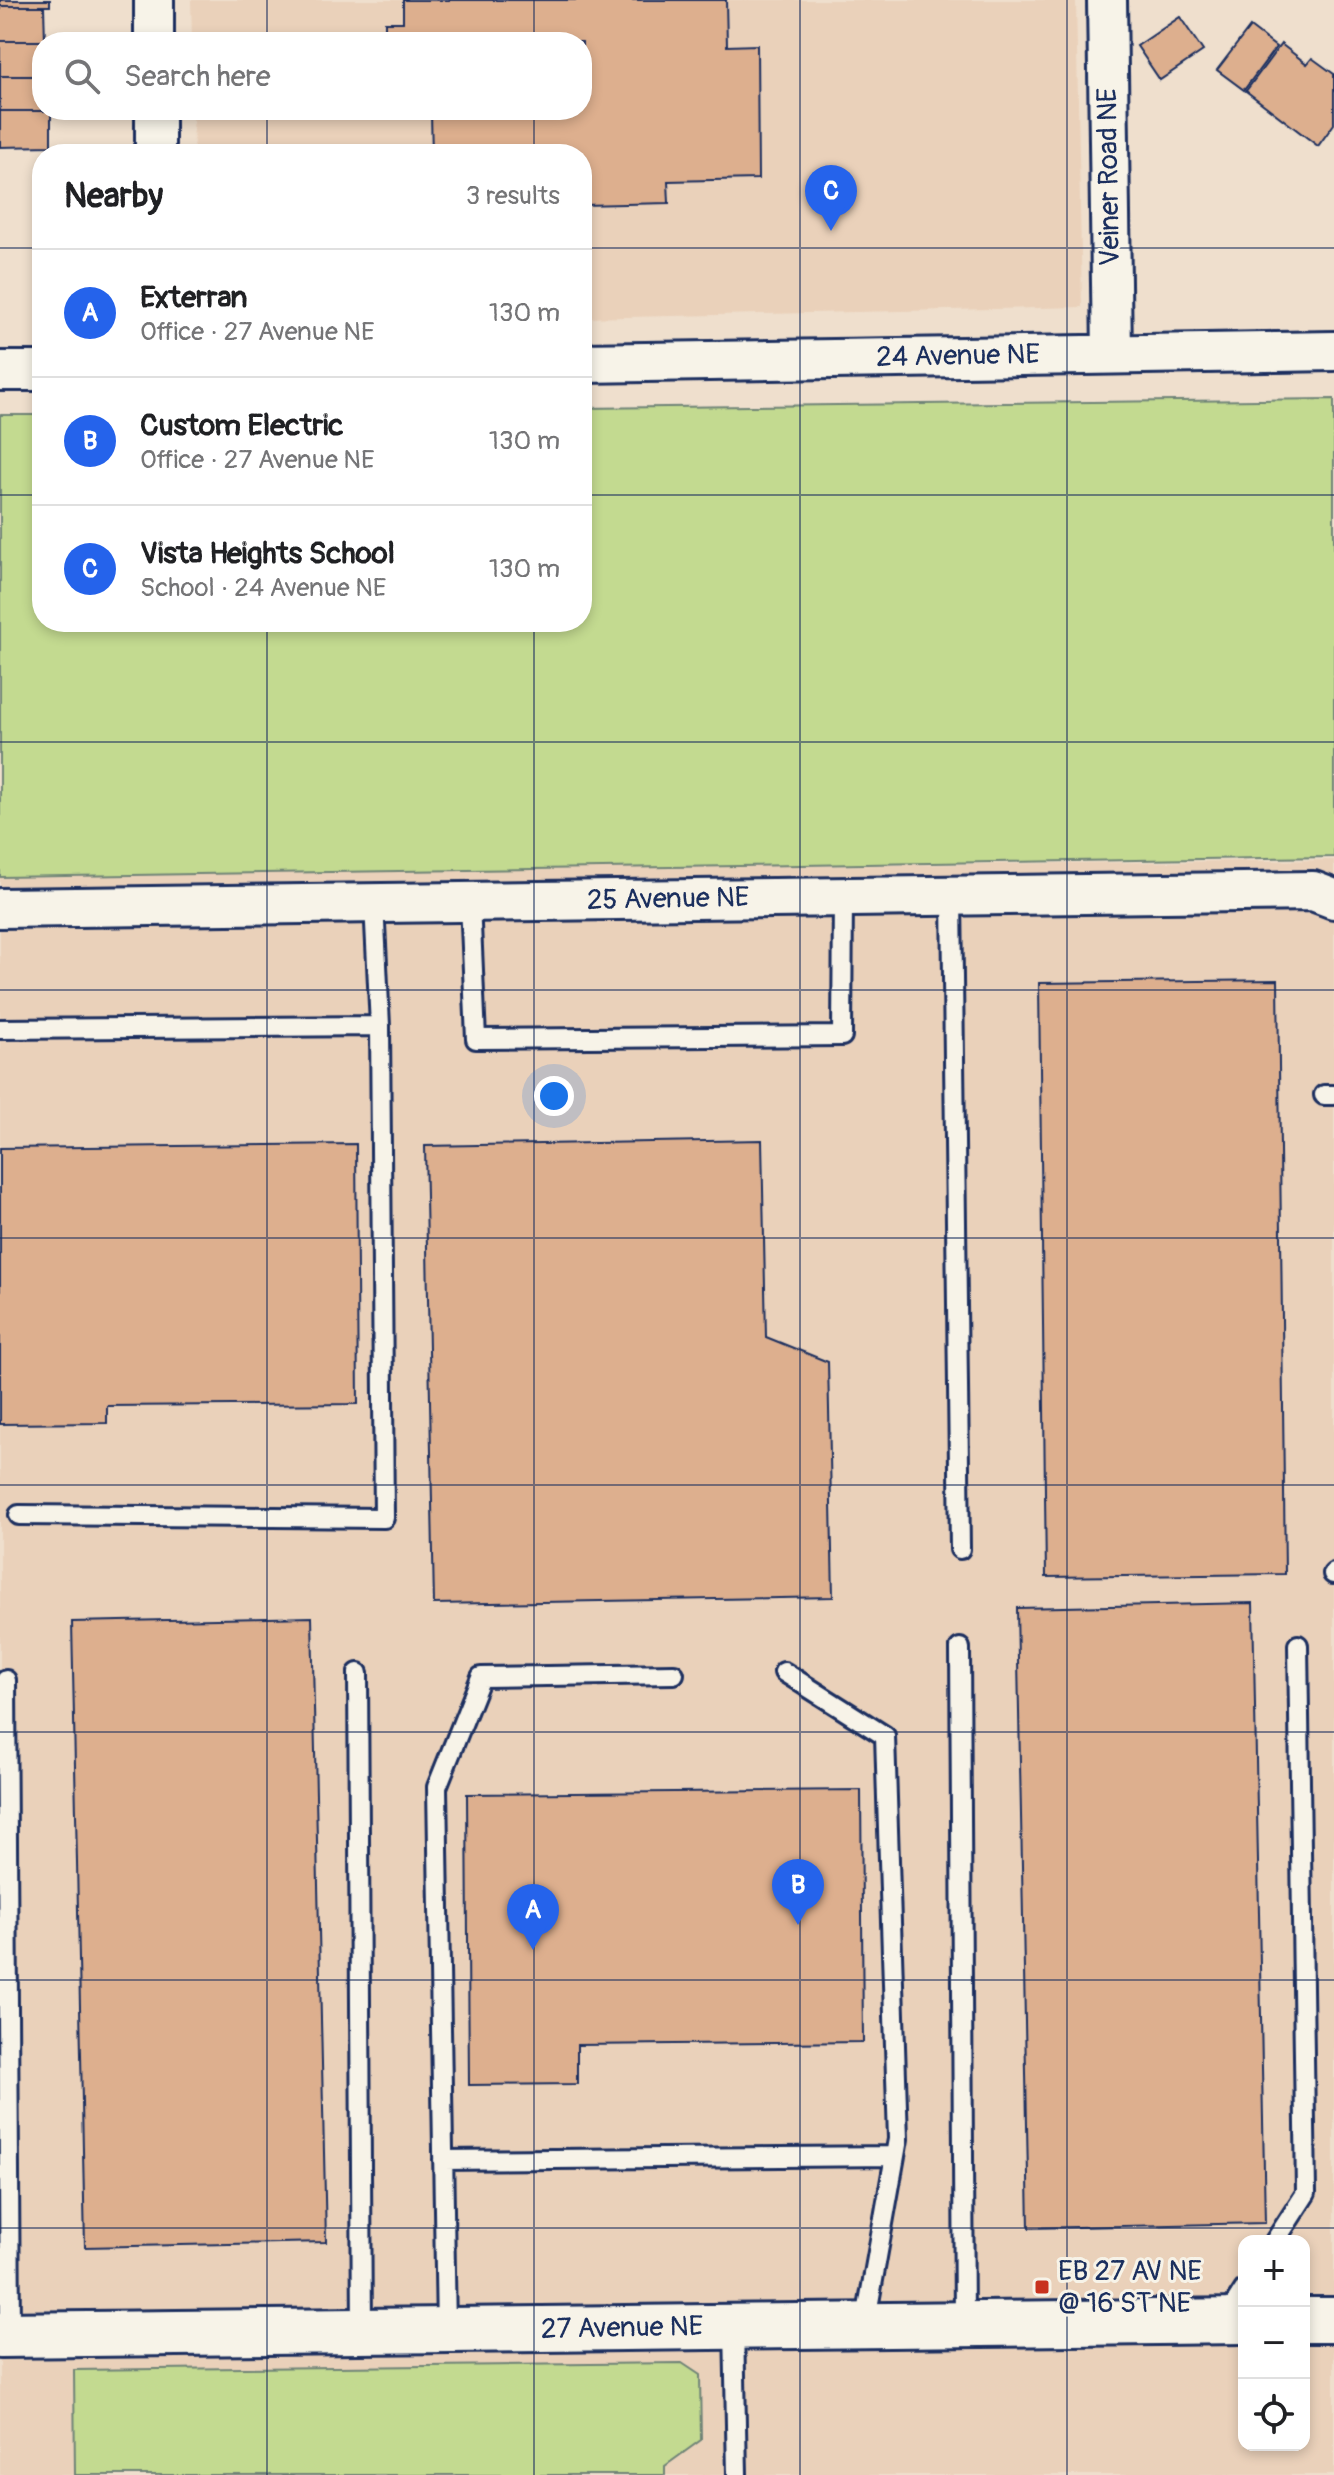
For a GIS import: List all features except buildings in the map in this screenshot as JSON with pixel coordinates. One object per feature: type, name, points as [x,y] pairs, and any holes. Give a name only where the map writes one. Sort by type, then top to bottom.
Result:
[{"type":"street","points":[[154,0],[154,32]]},
{"type":"street","name":"Veiner Road NE","points":[[1107,0],[1112,354]]},
{"type":"street","points":[[155,120],[155,144]]},
{"type":"street","name":"24 Avenue NE","points":[[592,363],[1334,351]]},
{"type":"street","points":[[0,371],[32,371]]},
{"type":"street","name":"25 Avenue NE","points":[[0,908],[1313,891],[1334,899]]},
{"type":"street","name":"27 Avenue NE","points":[[5,2334],[964,2324],[1237,2310]]},
{"type":"street","points":[[1310,2320],[1334,2320]]},
{"type":"lane","points":[[952,896],[960,1549]]},
{"type":"lane","points":[[470,902],[476,1039],[842,1036],[843,897]]},
{"type":"lane","points":[[19,1515],[384,1518],[380,1026],[374,903]]},
{"type":"lane","points":[[0,1029],[380,1026]]},
{"type":"lane","points":[[1279,2235],[1306,2193],[1298,1645]]},
{"type":"lane","points":[[960,1648],[964,2324]]},
{"type":"lane","points":[[784,1672],[885,1736],[898,2139],[865,2325]]},
{"type":"lane","points":[[358,1673],[362,2331]]},
{"type":"lane","points":[[446,2330],[437,1787],[481,1677],[674,1674]]},
{"type":"lane","points":[[5,2334],[6,1680]]},
{"type":"lane","points":[[443,2160],[895,2156]]},
{"type":"lane","points":[[734,2326],[737,2475]]},
{"type":"shaded area","points":[[191,0],[1076,0],[1082,307],[592,318],[592,144],[194,144],[193,120],[592,120],[592,32],[192,32]]},
{"type":"shaded area","points":[[1334,860],[1334,2475],[0,2475],[0,875]]},
{"type":"green space","points":[[1334,399],[1334,857],[0,877],[0,415],[32,415],[32,632],[592,632],[592,408]]},
{"type":"green space","points":[[682,2363],[700,2375],[701,2440],[665,2466],[665,2475],[75,2475],[74,2370]]},
{"type":"place","name":"Vista Heights School","points":[[831,231]]},
{"type":"place","name":"Custom Electric","points":[[798,1925]]},
{"type":"place","name":"Exterran","points":[[533,1950]]},
{"type":"place","name":"EB 27 AV NE @ 16 ST NE","points":[[1042,2287]]}]
